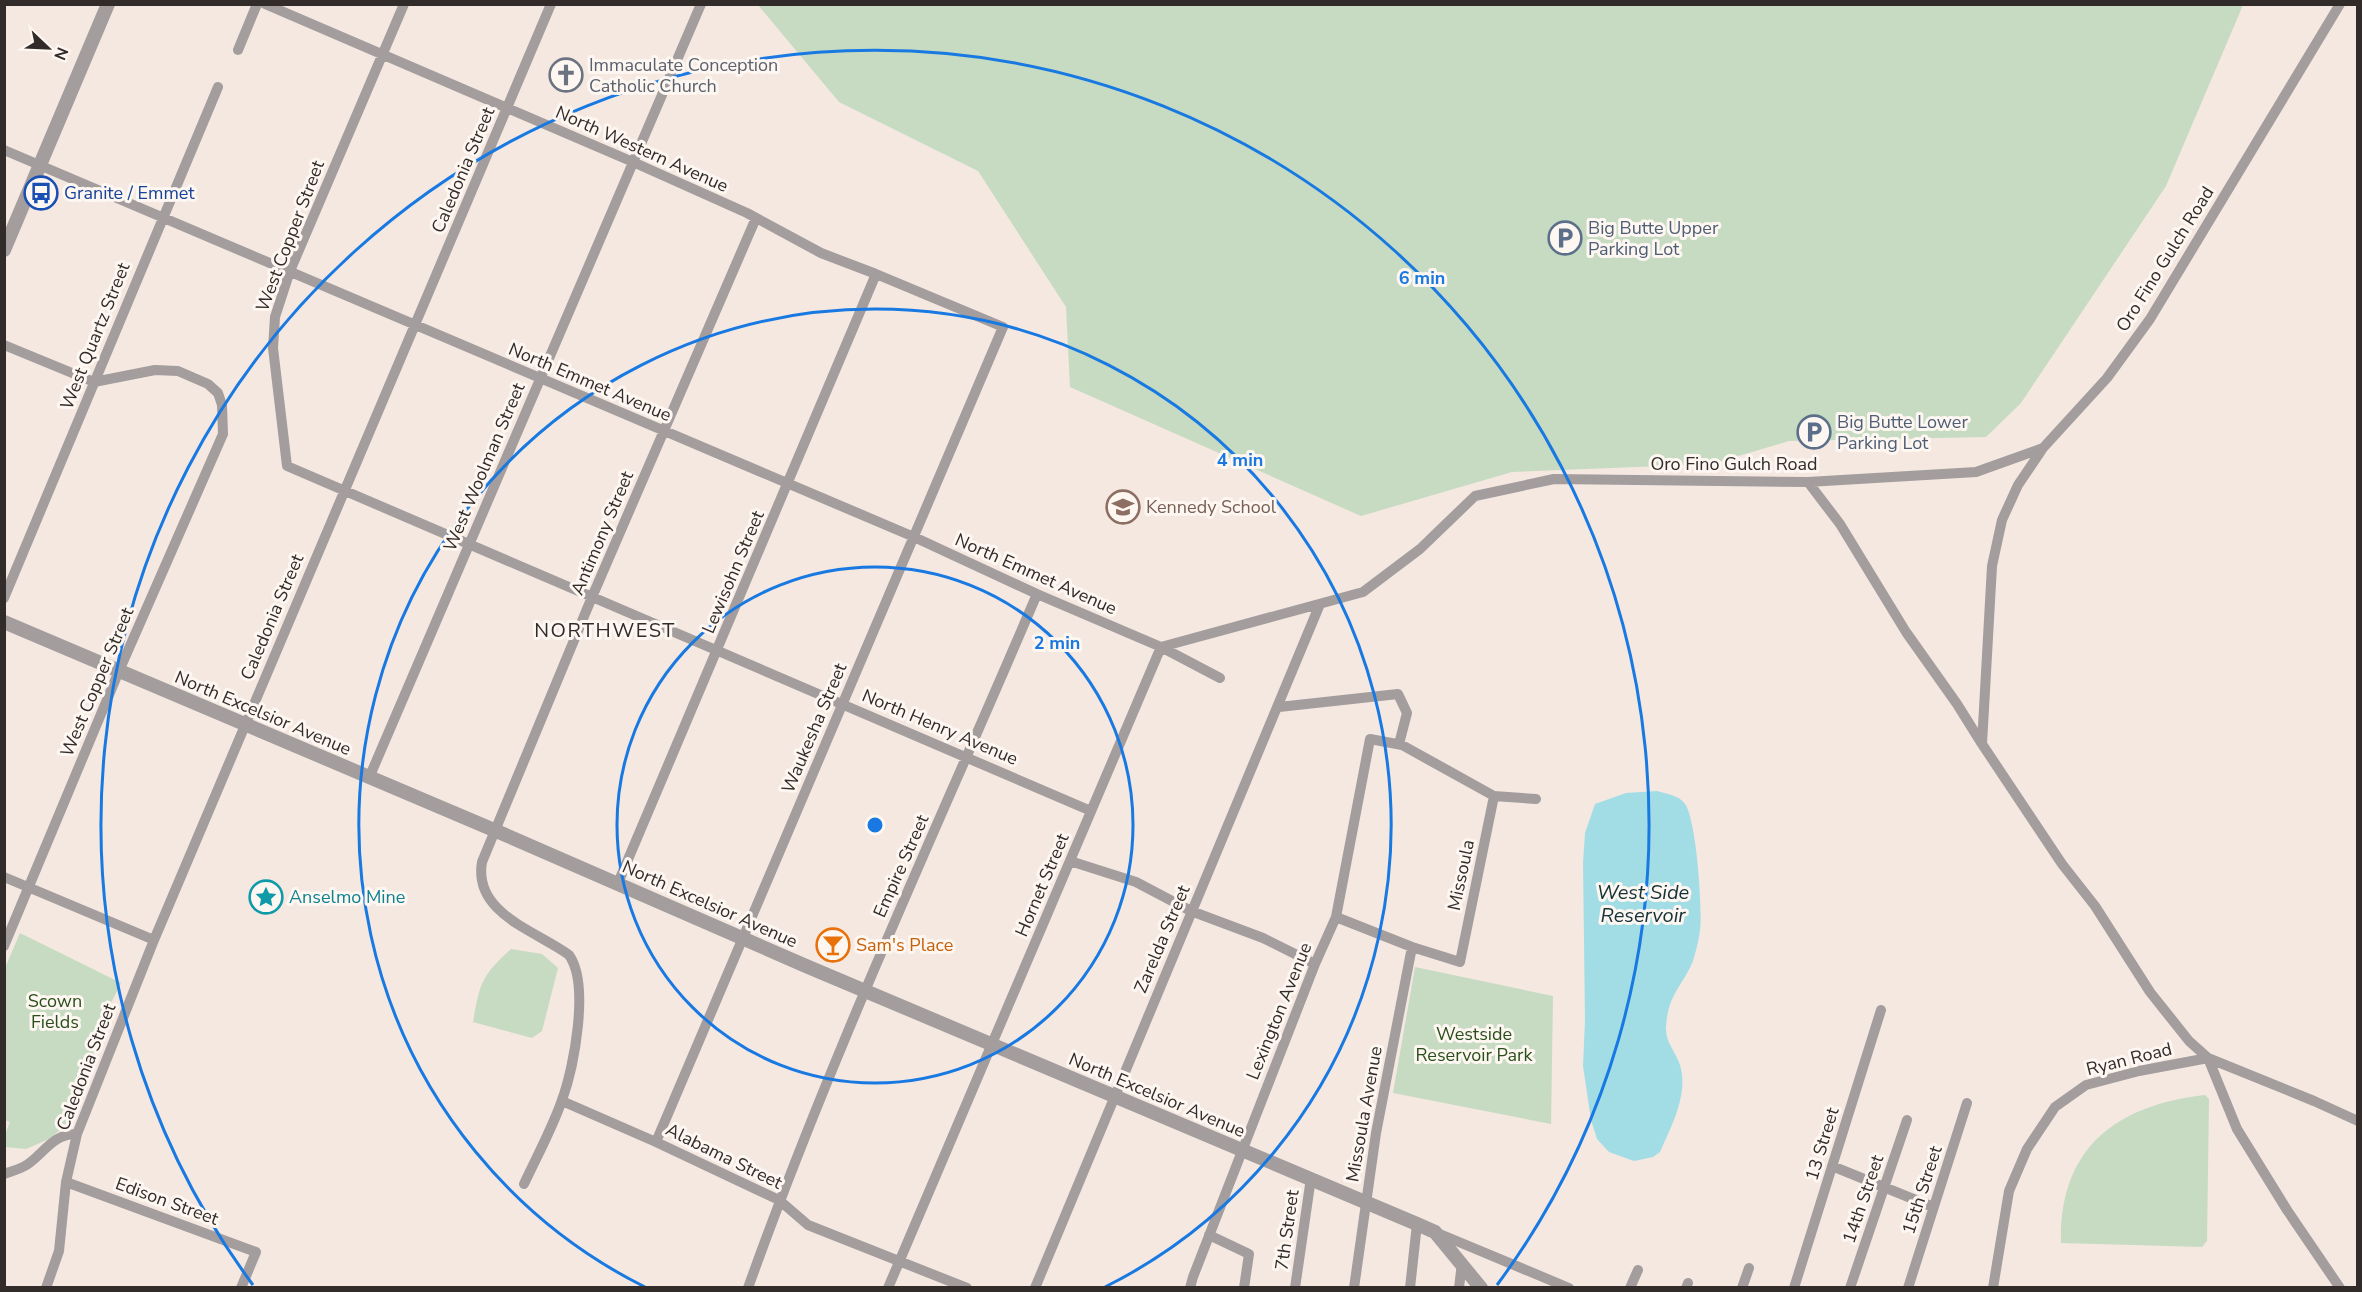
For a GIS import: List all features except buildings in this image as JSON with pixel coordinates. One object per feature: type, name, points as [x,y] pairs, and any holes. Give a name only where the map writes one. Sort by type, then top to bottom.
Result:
[{"type":"street","points":[[4,249],[108,4]]},
{"type":"street","points":[[238,50],[256,4]]},
{"type":"street","name":"North Western Avenue","points":[[265,4],[633,162],[756,218],[821,253],[1003,327]]},
{"type":"street","name":"West Copper Street","points":[[344,491],[287,466],[273,348],[273,329],[290,271],[404,4]]},
{"type":"street","name":"Caledonia Street","points":[[46,1287],[58,1251],[66,1182],[77,1134],[153,940],[551,4]]},
{"type":"street","name":"West Woolman Street","points":[[369,778],[701,4]]},
{"type":"street","name":"Oro Fino Gulch Road","points":[[1320,604],[1363,592],[1420,549],[1475,496],[1554,478],[1808,482],[1976,472],[2043,448],[2107,378],[2150,319],[2340,4]]},
{"type":"street","name":"West Quartz Street","points":[[4,598],[218,87]]},
{"type":"street","name":"North Emmet Avenue","points":[[4,150],[914,537],[1037,594],[1161,647],[1220,678]]},
{"type":"street","name":"Antimony Street","points":[[562,1101],[569,1077],[578,1018],[579,981],[574,962],[559,948],[512,922],[491,899],[485,888],[481,869],[494,830],[592,597],[756,218]]},
{"type":"street","name":"Lewisohn Street","points":[[618,883],[876,274]]},
{"type":"street","name":"Waukesha Street","points":[[656,1142],[1003,327]]},
{"type":"street","points":[[4,345],[94,382]]},
{"type":"street","name":"West Copper Street","points":[[4,946],[119,671],[223,434],[222,405],[218,393],[208,384],[178,371],[155,370],[94,382]]},
{"type":"street","points":[[1982,744],[1992,566],[2002,520],[2018,485],[2043,448]]},
{"type":"street","points":[[1808,482],[1840,524],[1906,632],[1957,704],[2062,864],[2095,906],[2150,992],[2189,1041],[2208,1058],[2358,1121]]},
{"type":"street","name":"North Henry Avenue","points":[[344,491],[1091,811]]},
{"type":"street","name":"Empire Street","points":[[748,1287],[779,1200],[865,990],[1037,594]]},
{"type":"street","points":[[1161,647],[1320,604]]},
{"type":"street","name":"Zarelda Street","points":[[1035,1287],[1191,911],[1279,707],[1320,604]]},
{"type":"street","name":"North Excelsior Avenue","points":[[4,622],[1434,1232]]},
{"type":"street","name":"Hornet Street","points":[[888,1287],[1161,647]]},
{"type":"street","points":[[1279,707],[1398,694],[1407,713],[1399,744],[1494,796],[1536,799]]},
{"type":"street","name":"Lexington Avenue","points":[[1190,1287],[1315,964],[1336,917],[1370,739],[1399,744]]},
{"type":"street","name":"Missoula","points":[[1412,947],[1460,962],[1494,796]]},
{"type":"street","points":[[1070,861],[1136,882],[1191,911],[1263,938],[1315,964]]},
{"type":"street","points":[[4,878],[153,940]]},
{"type":"street","points":[[1336,917],[1412,947]]},
{"type":"street","name":"Missoula Avenue","points":[[1354,1287],[1376,1133],[1412,947]]},
{"type":"street","name":"13 Street","points":[[1794,1287],[1881,1010]]},
{"type":"street","points":[[2208,1058],[2237,1129],[2287,1210],[2340,1287]]},
{"type":"street","name":"Ryan Road","points":[[1994,1286],[2009,1191],[2026,1149],[2055,1107],[2086,1085],[2139,1071],[2208,1058]]},
{"type":"street","points":[[524,1184],[562,1101]]},
{"type":"street","name":"Alabama Street","points":[[562,1101],[779,1200],[808,1225],[967,1287]]},
{"type":"street","name":"15th Street","points":[[1908,1287],[1967,1103]]},
{"type":"street","name":"14th Street","points":[[1850,1287],[1906,1120]]},
{"type":"street","points":[[4,1174],[27,1165],[50,1143],[62,1136],[77,1134]]},
{"type":"street","points":[[1832,1166],[1933,1207]]},
{"type":"street","name":"7th Street","points":[[1295,1287],[1311,1178]]},
{"type":"street","name":"Edison Street","points":[[66,1182],[256,1252],[241,1287]]},
{"type":"street","points":[[1410,1287],[1417,1224]]},
{"type":"street","points":[[1434,1232],[1481,1287]]},
{"type":"street","points":[[1434,1232],[1569,1287]]},
{"type":"street","points":[[1209,1235],[1249,1254],[1244,1287]]},
{"type":"street","points":[[1459,1287],[1462,1263]]},
{"type":"street","points":[[1742,1287],[1749,1268]]},
{"type":"street","points":[[1630,1287],[1638,1270]]},
{"type":"green space","points":[[758,5],[2243,5],[2166,186],[2021,403],[1986,437],[1789,441],[1711,464],[1512,472],[1361,516],[1070,387],[1066,307],[978,171],[839,102]]},
{"type":"green space","name":"Scown Fields","points":[[20,933],[121,983],[106,1013],[100,1038],[65,1126],[49,1139],[26,1149],[5,1147],[5,1135],[10,1122],[4,1120],[5,968]]},
{"type":"green space","points":[[511,949],[542,954],[558,968],[542,1031],[532,1038],[473,1022],[483,981],[493,966]]},
{"type":"green space","name":"Westside Reservoir Park","points":[[1415,967],[1553,996],[1551,1124],[1393,1093]]},
{"type":"green space","points":[[2205,1095],[2209,1099],[2207,1241],[2202,1247],[2061,1243],[2063,1210],[2070,1181],[2082,1157],[2099,1137],[2120,1121],[2145,1109],[2173,1100]]},
{"type":"water","name":"West Side Reservoir","points":[[1657,791],[1679,799],[1685,804],[1689,813],[1698,864],[1701,919],[1693,961],[1673,998],[1667,1016],[1667,1037],[1680,1065],[1682,1076],[1678,1110],[1660,1152],[1653,1157],[1634,1161],[1609,1152],[1597,1139],[1591,1120],[1583,1066],[1585,1020],[1583,863],[1585,833],[1595,804],[1626,793]]},
{"type":"place","name":"Immaculate Conception Catholic Church","points":[[566,75]]},
{"type":"place","name":"Granite / Emmet","points":[[41,193]]},
{"type":"place","name":"Big Butte Upper Parking Lot","points":[[1565,238]]},
{"type":"place","name":"Big Butte Lower Parking Lot","points":[[1814,432]]},
{"type":"place","name":"Kennedy School","points":[[1123,507]]},
{"type":"place","name":"Anselmo Mine","points":[[266,897]]},
{"type":"place","name":"Sam's Place","points":[[833,945]]},
{"type":"district","name":"NORTHWEST","points":[[605,630]]}]
